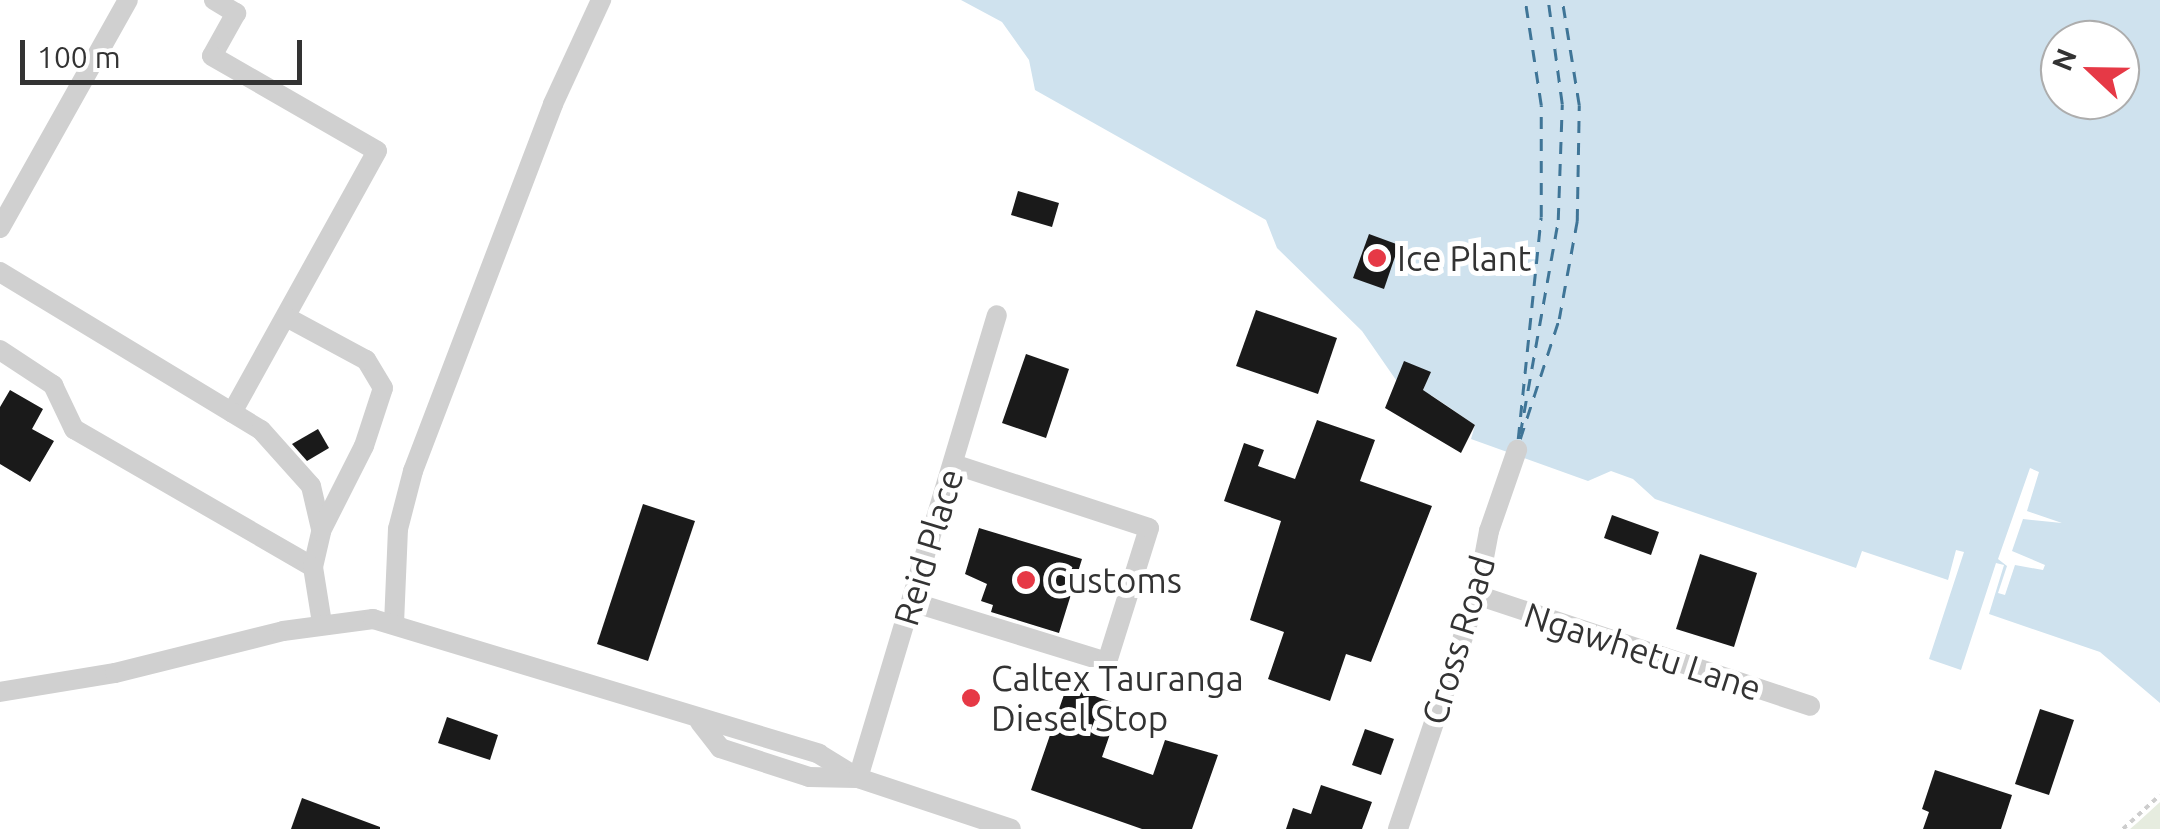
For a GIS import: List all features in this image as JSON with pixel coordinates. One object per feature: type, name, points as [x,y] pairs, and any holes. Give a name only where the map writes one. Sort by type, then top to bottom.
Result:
[{"type":"street","points":[[0,228],[128,0]]},
{"type":"street","points":[[214,0],[236,14],[212,56],[377,151],[288,318],[232,412]]},
{"type":"street","points":[[394,624],[398,529],[413,471],[552,104],[602,0]]},
{"type":"street","points":[[0,272],[261,430],[311,486],[321,531]]},
{"type":"street","name":"Reid Place","points":[[858,778],[997,316]]},
{"type":"street","points":[[288,318],[366,360],[383,388],[364,446],[321,531],[313,567],[322,623]]},
{"type":"street","points":[[0,350],[53,385],[74,429],[313,567]]},
{"type":"street","name":"Cross Road","points":[[1398,829],[1477,596],[1510,449]]},
{"type":"street","points":[[912,602],[1107,662],[1149,528],[953,464]]},
{"type":"street","name":"Ngawhetu Lane","points":[[1477,596],[1810,706]]},
{"type":"street","points":[[0,692],[115,673],[322,623],[394,624],[700,722],[712,720],[820,754],[858,778],[1011,829]]},
{"type":"path","points":[[2123,829],[2160,795]]},
{"type":"shaded area","points":[[2160,802],[2160,829],[2130,829],[2137,823]]},
{"type":"water","points":[[961,0],[2160,0],[2160,703],[2100,652],[1989,614],[2004,565],[1996,563],[1961,670],[1929,659],[1964,552],[1956,550],[1948,580],[1862,551],[1856,568],[1655,499],[1633,479],[1611,471],[1588,481],[1471,439],[1475,425],[1431,395],[1418,404],[1430,372],[1396,380],[1362,331],[1277,248],[1266,220],[1035,90],[1029,60],[1002,22]]},
{"type":"pier","points":[[2030,468],[2039,472],[2027,511],[2062,523],[2023,519],[2012,551],[2045,565],[2043,570],[2015,565],[2005,595],[1998,593],[2007,566],[1998,559]]},
{"type":"building","points":[[1018,191],[1059,203],[1052,227],[1011,215]]},
{"type":"building","name":"Ice Plant","points":[[1369,234],[1399,245],[1384,289],[1353,278]]},
{"type":"building","points":[[1256,310],[1337,338],[1318,394],[1236,366]]},
{"type":"building","points":[[1026,354],[1069,369],[1046,438],[1002,423]]},
{"type":"building","points":[[1404,361],[1431,372],[1423,390],[1475,425],[1461,453],[1385,408]]},
{"type":"building","points":[[10,390],[43,409],[32,429],[54,441],[30,482],[0,464],[0,407]]},
{"type":"building","points":[[1317,420],[1375,440],[1360,481],[1432,506],[1371,662],[1346,654],[1330,701],[1268,679],[1284,632],[1250,620],[1281,521],[1224,501],[1244,443],[1264,450],[1258,466],[1295,479]]},
{"type":"building","points":[[318,429],[329,448],[307,461],[292,444]]},
{"type":"building","points":[[643,504],[695,521],[648,661],[597,644]]},
{"type":"building","points":[[1612,515],[1659,532],[1651,555],[1604,538]]},
{"type":"building","name":"Customs","points":[[979,528],[1082,559],[1059,633],[991,612],[993,605],[981,601],[987,584],[965,574]]},
{"type":"building","points":[[1700,554],[1757,573],[1734,647],[1676,629]]},
{"type":"building","points":[[1067,686],[1120,705],[1102,757],[1153,775],[1165,740],[1218,755],[1192,829],[1142,829],[1031,790]]},
{"type":"building","points":[[2040,709],[2074,720],[2049,795],[2015,784]]},
{"type":"building","points":[[447,717],[498,735],[490,760],[438,743]]},
{"type":"building","points":[[1365,729],[1394,739],[1381,775],[1352,765]]},
{"type":"building","points":[[1935,770],[2012,795],[2001,829],[1923,829],[1929,812],[1922,809]]},
{"type":"building","points":[[1321,785],[1372,802],[1362,829],[1286,829],[1293,808],[1311,814]]},
{"type":"building","points":[[302,798],[380,827],[380,829],[291,829]]},
{"type":"ferry route","points":[[1518,439],[1541,217],[1541,105],[1525,0]]},
{"type":"ferry route","points":[[1520,434],[1558,220],[1562,104],[1548,0]]},
{"type":"ferry route","points":[[1520,439],[1559,319],[1577,221],[1579,105],[1562,0]]},
{"type":"place","name":"Ice Plant","points":[[1377,258]]},
{"type":"place","name":"Customs","points":[[1026,580]]},
{"type":"place","name":"Caltex Tauranga Diesel Stop","points":[[971,698]]}]
